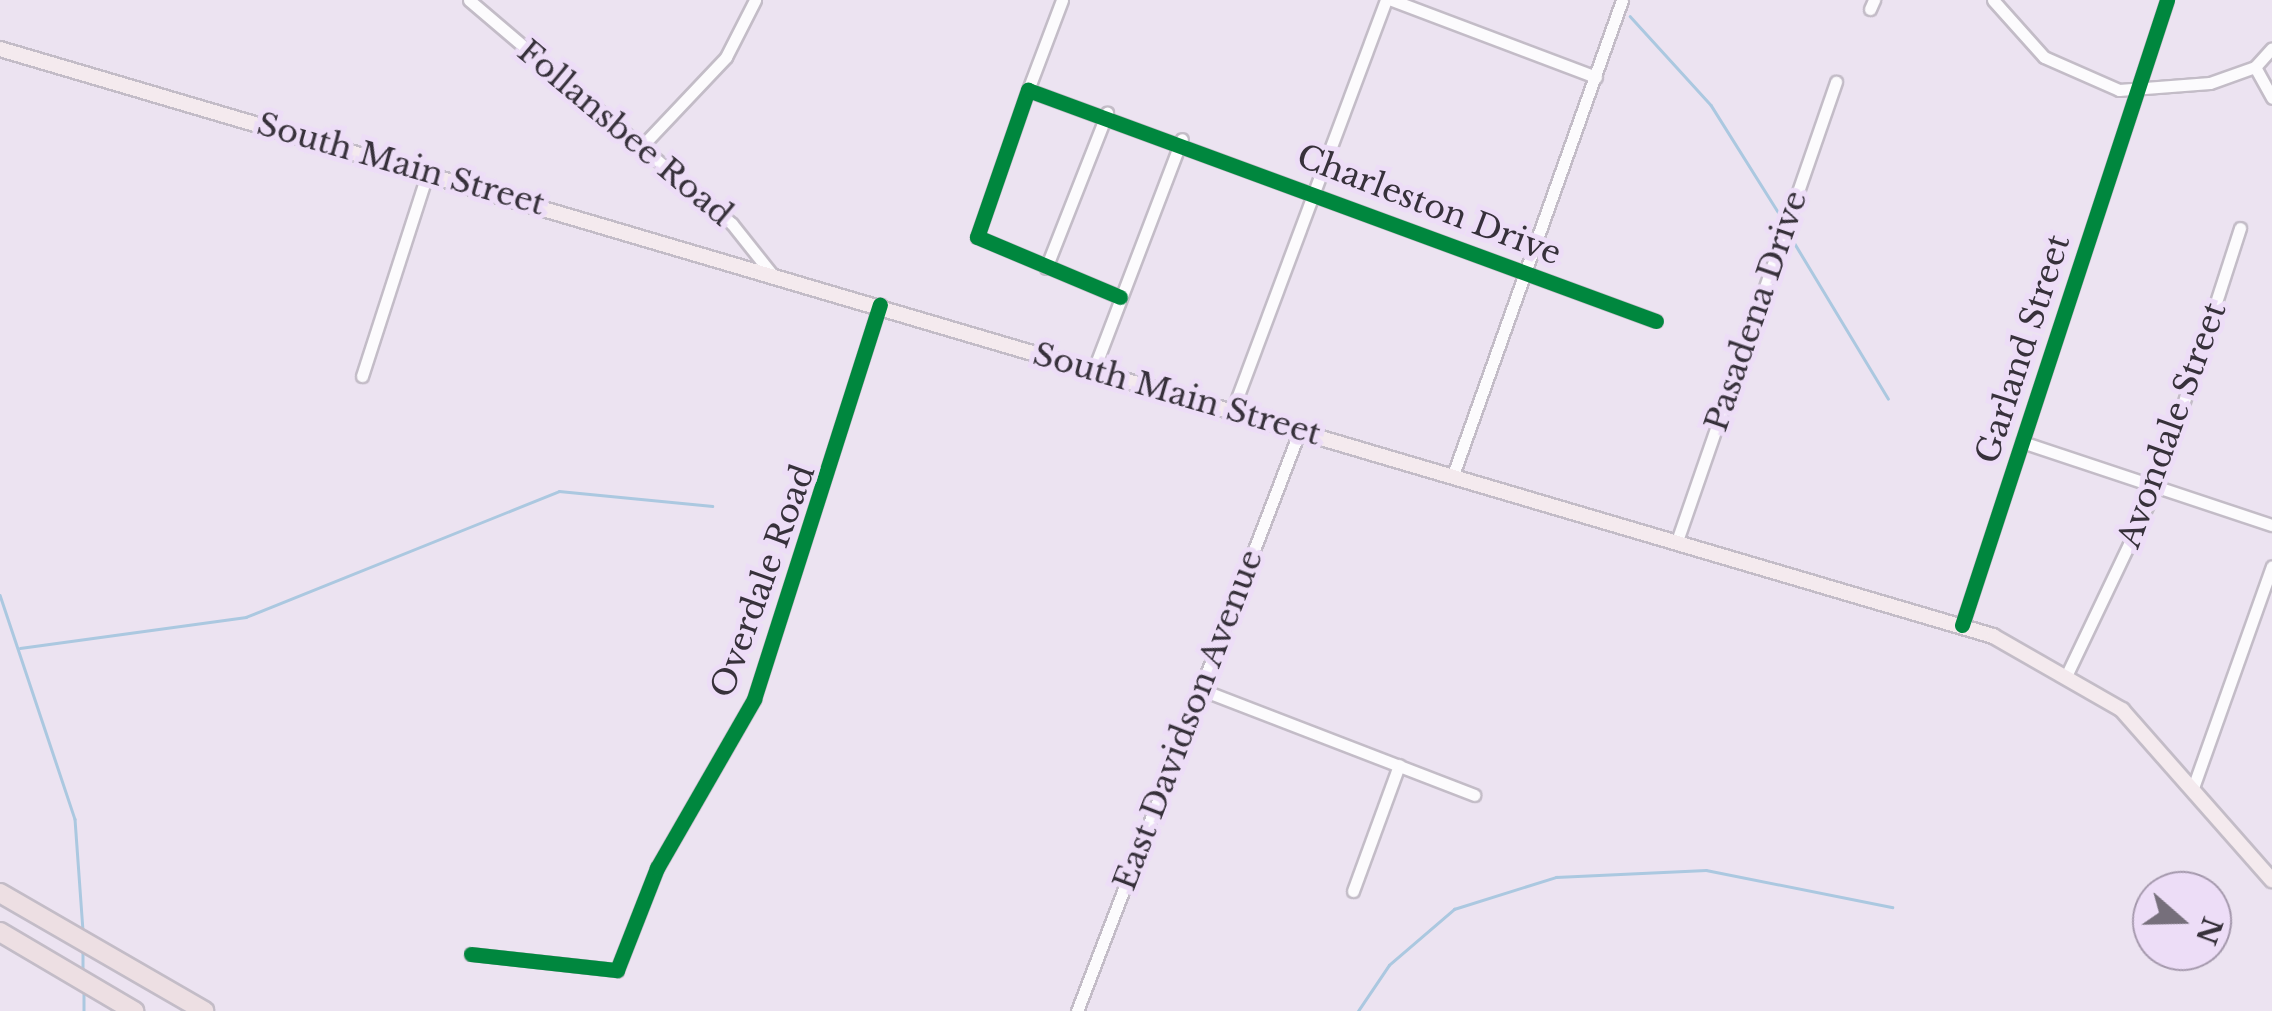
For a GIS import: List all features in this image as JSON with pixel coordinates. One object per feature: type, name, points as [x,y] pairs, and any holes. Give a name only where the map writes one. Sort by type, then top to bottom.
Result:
[{"type":"highway","points":[[0,893],[204,1011]]},
{"type":"highway","points":[[0,932],[134,1011]]},
{"type":"main road","name":"South Main Street","points":[[0,49],[1962,626],[2068,672],[2122,710],[2194,785],[2272,880]]},
{"type":"street","name":"Follansbee Road","points":[[469,0],[748,239],[771,273]]},
{"type":"street","points":[[642,146],[726,57],[755,0]]},
{"type":"street","points":[[1062,0],[976,230],[983,244],[1120,297]]},
{"type":"street","points":[[1233,409],[1313,190],[1389,0],[1596,77]]},
{"type":"street","points":[[1453,474],[1622,0]]},
{"type":"street","points":[[1993,0],[2062,69],[2138,90],[2189,89],[2256,67],[2272,48]]},
{"type":"street","name":"Garland Street","points":[[1962,626],[2167,0]]},
{"type":"street","points":[[2256,67],[2272,98]]},
{"type":"street","name":"Pasadena Drive","points":[[1678,541],[1836,82]]},
{"type":"street","name":"Charleston Drive","points":[[1028,90],[1182,140],[1656,321]]},
{"type":"street","points":[[1046,268],[1107,113]]},
{"type":"street","points":[[1094,369],[1182,140]]},
{"type":"street","points":[[362,376],[428,172]]},
{"type":"street","name":"Avondale Street","points":[[2068,672],[2157,486],[2240,228]]},
{"type":"street","name":"Overdale Road","points":[[470,954],[616,970],[657,868],[754,699],[880,305]]},
{"type":"street","name":"East Davidson Avenue","points":[[1077,1011],[1300,430]]},
{"type":"street","points":[[2022,442],[2272,525]]},
{"type":"street","points":[[2194,785],[2272,566]]},
{"type":"street","points":[[1200,689],[1474,795]]},
{"type":"street","points":[[1354,891],[1399,765]]},
{"type":"waterway","points":[[1630,16],[1711,105],[1778,212]]},
{"type":"waterway","points":[[1789,234],[1888,398]]},
{"type":"waterway","points":[[20,648],[246,617],[559,491],[712,506]]},
{"type":"waterway","points":[[0,595],[75,819],[83,930]]},
{"type":"waterway","points":[[1358,1011],[1389,965],[1454,909],[1556,877],[1706,870],[1892,907]]},
{"type":"waterway","points":[[83,953],[83,975]]},
{"type":"waterway","points":[[84,993],[84,1011]]},
{"type":"cycle path","points":[[1962,625],[2167,0]]},
{"type":"cycle path","points":[[1120,297],[977,237],[1028,90],[1656,321]]},
{"type":"cycle path","points":[[471,954],[617,970],[657,868],[754,699],[880,305]]}]
